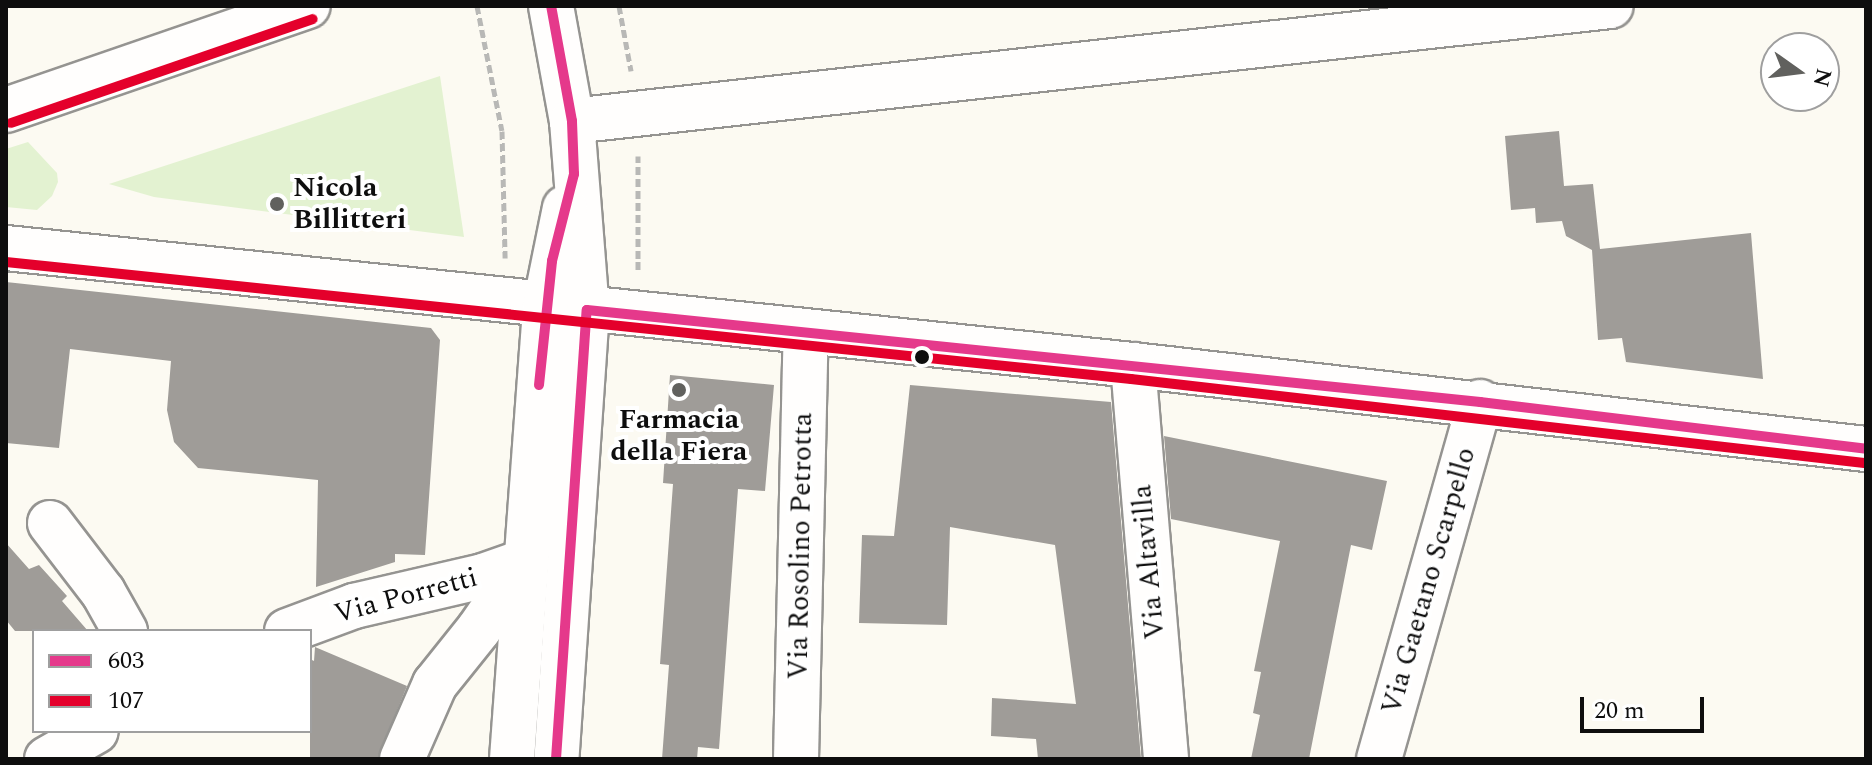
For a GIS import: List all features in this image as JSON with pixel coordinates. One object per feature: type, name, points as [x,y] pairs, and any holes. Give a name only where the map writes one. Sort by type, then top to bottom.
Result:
[{"type":"street","points":[[6,110],[308,6]]},
{"type":"street","points":[[551,6],[572,121],[574,174],[566,308],[556,759]]},
{"type":"street","points":[[572,121],[1611,6]]},
{"type":"street","points":[[6,248],[1480,402],[1866,449]]},
{"type":"street","points":[[512,759],[526,561],[566,308]]},
{"type":"street","name":"Via Rosolino Petrotta","points":[[796,759],[806,332]]},
{"type":"street","name":"Via Altavilla","points":[[1133,365],[1166,759]]},
{"type":"street","name":"Via Gaetano Scarpello","points":[[1379,759],[1480,402]]},
{"type":"street","points":[[50,523],[103,592],[124,629]]},
{"type":"street","points":[[402,759],[435,684],[526,561]]},
{"type":"street","name":"Via Porretti","points":[[292,629],[354,606],[483,576],[526,561]]},
{"type":"street","points":[[47,759],[92,733]]},
{"type":"path","points":[[477,6],[502,131],[506,246],[501,301]]},
{"type":"green space","points":[[440,76],[464,237],[154,197],[109,184]]},
{"type":"green space","points":[[28,142],[57,173],[58,182],[52,196],[37,210],[6,207],[6,149]]},
{"type":"building","points":[[1559,131],[1564,186],[1593,184],[1600,249],[1751,233],[1763,379],[1626,362],[1622,338],[1598,340],[1592,250],[1566,236],[1562,221],[1536,223],[1535,208],[1511,210],[1505,136]]},
{"type":"building","points":[[6,282],[431,328],[440,340],[425,555],[395,554],[395,562],[316,587],[318,480],[198,468],[174,442],[167,410],[171,361],[70,349],[59,448],[6,443]]},
{"type":"building","points":[[670,375],[774,385],[765,491],[738,489],[719,749],[698,747],[697,759],[662,759],[669,665],[660,664],[673,484],[663,483]]},
{"type":"building","points":[[910,385],[1111,402],[1141,759],[1038,759],[1036,739],[991,736],[992,698],[1076,704],[1055,545],[950,527],[947,625],[859,623],[862,535],[894,536]]},
{"type":"building","points":[[1164,436],[1387,481],[1372,550],[1351,545],[1309,759],[1251,759],[1260,715],[1253,713],[1261,672],[1254,671],[1280,541],[1171,519]]},
{"type":"building","points":[[6,543],[29,569],[39,565],[67,596],[62,601],[86,629],[15,631],[6,620]]},
{"type":"building","points":[[315,647],[407,686],[377,759],[310,759]]},
{"type":"transit line","name":"603","points":[[539,385],[552,261],[574,174],[572,121],[551,6]]},
{"type":"transit line","name":"107","points":[[11,123],[313,19]]},
{"type":"transit line","name":"107","points":[[6,262],[1131,379],[1864,463]]},
{"type":"transit line","name":"603","points":[[556,759],[587,310],[1480,402],[1866,449]]},
{"type":"place","name":"Nicola Billitteri","points":[[277,204]]},
{"type":"place","name":"Farmacia della Fiera","points":[[679,390]]}]
